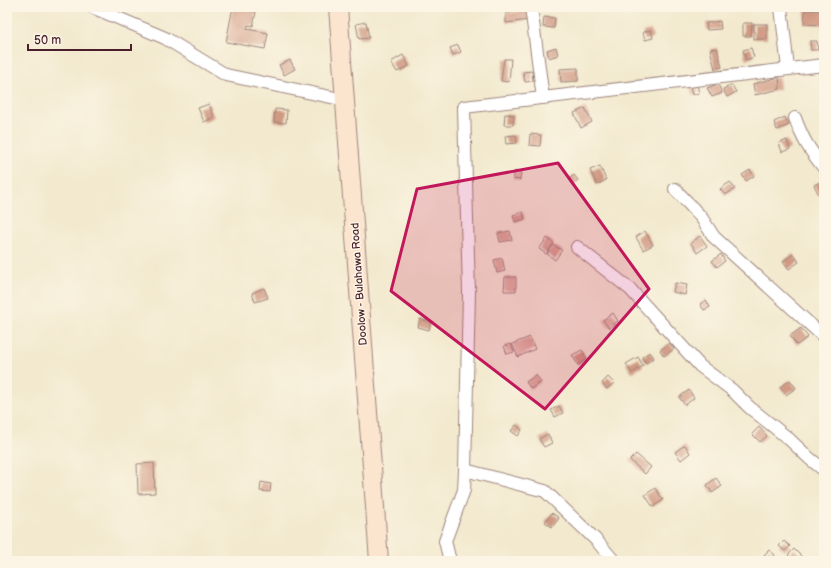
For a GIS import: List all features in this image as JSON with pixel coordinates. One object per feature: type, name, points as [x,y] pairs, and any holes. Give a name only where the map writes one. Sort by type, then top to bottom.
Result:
[{"type":"main road","name":"Doolow - Bulahawa Road","points":[[338,7],[379,561]]},
{"type":"street","points":[[92,7],[165,38],[226,75],[345,100]]},
{"type":"street","points":[[531,7],[543,98]]},
{"type":"street","points":[[781,7],[788,69]]},
{"type":"street","points":[[450,561],[445,541],[464,490],[465,470],[469,293],[464,107],[824,65]]},
{"type":"street","points":[[795,118],[808,148],[824,168]]},
{"type":"street","points":[[675,189],[701,217],[714,237],[824,337]]},
{"type":"street","points":[[577,247],[630,289],[700,366],[732,390],[748,407],[789,439],[824,470]]},
{"type":"street","points":[[465,470],[545,491],[596,540],[614,561]]},
{"type":"highlighted area","points":[[558,163],[649,289],[545,409],[391,291],[417,189]]},
{"type":"building","points":[[233,7],[250,7],[249,11],[256,12],[253,26],[248,25],[247,29],[268,33],[265,49],[226,42]]},
{"type":"building","points":[[705,7],[718,7],[718,9],[705,9]]},
{"type":"building","points":[[744,7],[755,7],[755,9],[745,10]]},
{"type":"building","points":[[805,10],[824,11],[824,25],[804,24]]},
{"type":"building","points":[[528,11],[529,20],[506,23],[506,13]]},
{"type":"building","points":[[544,17],[555,18],[554,28],[543,27]]},
{"type":"building","points":[[720,21],[721,29],[707,30],[706,23]]},
{"type":"building","points":[[366,22],[369,38],[359,39],[356,24]]},
{"type":"building","points":[[743,23],[752,23],[751,36],[743,36]]},
{"type":"building","points":[[754,24],[767,24],[767,39],[754,39]]},
{"type":"building","points":[[651,30],[653,38],[645,40],[643,32]]},
{"type":"building","points":[[810,41],[817,41],[818,50],[811,50]]},
{"type":"building","points":[[458,45],[461,52],[453,55],[450,48]]},
{"type":"building","points":[[556,47],[558,55],[549,58],[547,50]]},
{"type":"building","points":[[717,48],[722,67],[715,69],[710,49]]},
{"type":"building","points":[[751,48],[754,57],[746,60],[743,50]]},
{"type":"building","points":[[403,55],[409,66],[397,72],[391,62]]},
{"type":"building","points":[[504,59],[511,59],[509,82],[501,81]]},
{"type":"building","points":[[290,60],[295,69],[284,75],[279,65]]},
{"type":"building","points":[[578,68],[578,81],[561,82],[560,69]]},
{"type":"building","points":[[532,71],[533,81],[525,82],[523,72]]},
{"type":"building","points":[[779,77],[780,89],[755,95],[753,84]]},
{"type":"building","points":[[718,84],[722,93],[712,97],[707,88]]},
{"type":"building","points":[[697,85],[699,93],[692,95],[690,87]]},
{"type":"building","points":[[732,85],[736,92],[727,97],[723,89]]},
{"type":"building","points":[[209,104],[214,117],[204,122],[198,108]]},
{"type":"building","points":[[585,108],[592,122],[581,128],[574,113]]},
{"type":"building","points":[[275,109],[287,110],[286,123],[274,122]]},
{"type":"building","points":[[505,114],[514,115],[513,125],[504,125]]},
{"type":"building","points":[[785,117],[789,125],[777,130],[774,122]]},
{"type":"building","points":[[530,134],[541,135],[540,146],[529,145]]},
{"type":"building","points":[[516,135],[517,143],[506,144],[505,136]]},
{"type":"building","points":[[787,140],[790,149],[782,152],[779,143]]},
{"type":"building","points":[[600,166],[606,180],[597,185],[590,170]]},
{"type":"building","points":[[750,170],[754,176],[746,181],[742,175]]},
{"type":"building","points":[[515,171],[521,173],[520,180],[513,179]]},
{"type":"building","points":[[574,175],[578,180],[573,184],[570,178]]},
{"type":"building","points":[[824,180],[824,193],[819,195],[814,185]]},
{"type":"building","points":[[730,182],[735,189],[725,195],[720,189]]},
{"type":"building","points":[[523,212],[525,219],[515,222],[513,215]]},
{"type":"building","points":[[510,231],[512,240],[500,242],[498,233]]},
{"type":"building","points":[[645,231],[653,245],[643,250],[636,237]]},
{"type":"building","points":[[700,236],[707,246],[697,253],[691,243]]},
{"type":"building","points":[[547,238],[554,243],[546,254],[539,249]]},
{"type":"building","points":[[553,245],[562,250],[555,260],[547,254]]},
{"type":"building","points":[[721,254],[725,261],[717,267],[712,261]]},
{"type":"building","points":[[793,254],[799,262],[789,269],[783,261]]},
{"type":"building","points":[[502,258],[505,271],[497,273],[494,260]]},
{"type":"building","points":[[505,277],[516,277],[516,291],[504,291]]},
{"type":"building","points":[[675,283],[687,285],[685,295],[673,292]]},
{"type":"building","points":[[264,288],[268,298],[255,302],[252,293]]},
{"type":"building","points":[[706,300],[710,307],[704,310],[700,304]]},
{"type":"building","points":[[613,313],[618,321],[609,328],[603,320]]},
{"type":"building","points":[[420,319],[431,322],[429,330],[418,327]]},
{"type":"building","points":[[801,328],[808,337],[797,345],[790,336]]},
{"type":"building","points":[[530,337],[535,349],[518,357],[512,344]]},
{"type":"building","points":[[670,343],[674,349],[664,356],[660,350]]},
{"type":"building","points":[[511,344],[514,352],[507,354],[504,346]]},
{"type":"building","points":[[582,350],[587,359],[578,365],[572,355]]},
{"type":"building","points":[[650,352],[654,358],[646,363],[642,357]]},
{"type":"building","points":[[638,357],[643,366],[632,373],[626,364]]},
{"type":"building","points":[[536,375],[541,382],[531,389],[526,382]]},
{"type":"building","points":[[608,377],[614,383],[607,389],[602,383]]},
{"type":"building","points":[[790,380],[796,388],[786,395],[780,387]]},
{"type":"building","points":[[689,390],[694,398],[685,405],[679,397]]},
{"type":"building","points":[[559,406],[563,413],[555,417],[551,410]]},
{"type":"building","points":[[516,425],[522,430],[518,436],[511,431]]},
{"type":"building","points":[[759,427],[767,436],[760,442],[752,434]]},
{"type":"building","points":[[548,434],[552,443],[544,447],[539,439]]},
{"type":"building","points":[[685,445],[690,453],[681,460],[675,452]]},
{"type":"building","points":[[636,454],[651,467],[645,474],[630,460]]},
{"type":"building","points":[[154,463],[155,493],[138,494],[137,464]]},
{"type":"building","points":[[716,478],[722,486],[712,493],[707,485]]},
{"type":"building","points":[[261,482],[271,484],[270,492],[260,491]]},
{"type":"building","points":[[655,488],[663,500],[653,507],[645,495]]},
{"type":"building","points":[[552,513],[559,518],[552,527],[545,522]]},
{"type":"building","points":[[784,541],[790,546],[785,551],[779,546]]},
{"type":"building","points":[[794,549],[802,557],[798,561],[794,561],[788,555]]},
{"type":"building","points":[[769,550],[775,555],[770,561],[764,555]]}]
